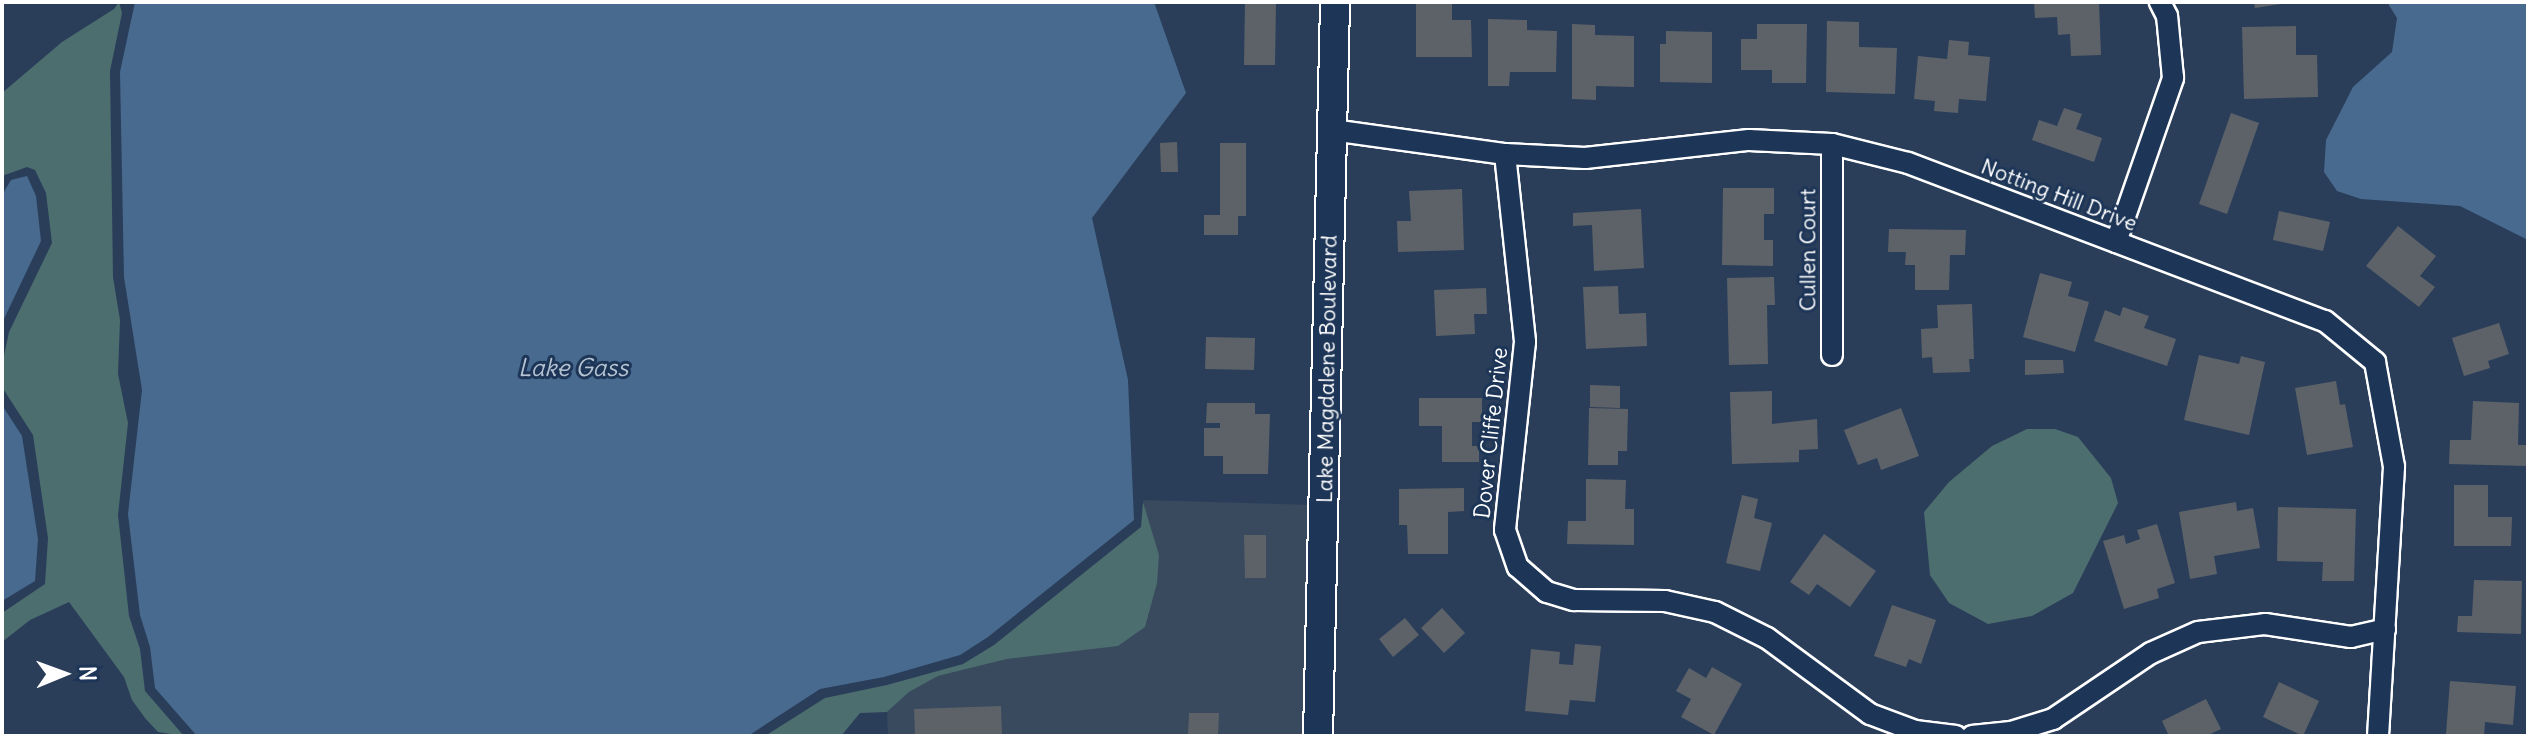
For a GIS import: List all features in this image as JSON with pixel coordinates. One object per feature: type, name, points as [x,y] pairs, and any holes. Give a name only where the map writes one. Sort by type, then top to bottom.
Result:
[{"type":"street","name":"Lake Magdalene Boulevard","points":[[1318,736],[1335,2]]},
{"type":"street","points":[[2116,242],[2173,78],[2167,16],[2160,2]]},
{"type":"street","name":"Notting Hill Drive","points":[[1332,130],[1505,154],[1585,158],[1749,140],[1832,144],[1908,163],[2325,321],[2375,362],[2394,467],[2378,736]]},
{"type":"street","name":"Cullen Court","points":[[1832,144],[1832,355]]},
{"type":"street","name":"Dover Cliffe Drive","points":[[1505,154],[1525,342],[1505,530],[1518,567],[1547,592],[1574,600],[1665,601],[1715,612],[1767,638],[1870,714],[1915,731],[1956,736]]},
{"type":"street","points":[[1972,736],[2011,732],[2053,719],[2151,653],[2198,632],[2265,624],[2351,637],[2385,629]]},
{"type":"shaded area","points":[[1143,500],[1311,505],[1306,736],[888,736],[887,712],[909,692],[938,676],[1007,659],[1058,653],[1157,583]]},
{"type":"green space","points":[[119,2],[122,13],[110,71],[113,277],[120,320],[118,374],[128,423],[118,515],[129,616],[140,649],[145,691],[184,736],[158,732],[145,718],[132,700],[124,677],[69,602],[30,620],[2,642],[2,613],[45,584],[48,538],[33,435],[2,387],[2,365],[9,332],[52,243],[46,193],[35,170],[27,167],[2,176],[2,93],[62,42],[114,9]]},
{"type":"green space","points":[[2027,429],[2055,429],[2078,437],[2111,478],[2118,503],[2073,593],[2032,616],[1988,624],[1949,603],[1930,575],[1924,512],[1949,482],[1992,446]]},
{"type":"green space","points":[[1143,502],[1159,555],[1157,583],[1145,627],[1118,646],[1007,659],[938,676],[909,692],[887,712],[860,713],[841,736],[765,736],[825,698],[963,664],[994,645],[1141,527]]},
{"type":"water","name":"Lake Gass","points":[[135,2],[1154,2],[1186,93],[1092,218],[1128,380],[1134,520],[988,637],[960,655],[884,677],[820,689],[748,736],[197,736],[155,688],[150,647],[140,615],[128,514],[142,390],[124,277],[120,72]]},
{"type":"water","points":[[2387,2],[2528,2],[2528,240],[2460,206],[2361,199],[2337,191],[2324,172],[2326,140],[2353,87],[2392,52],[2397,18]]},
{"type":"water","points":[[27,176],[36,196],[41,241],[2,323],[2,195],[11,180]]},
{"type":"water","points":[[2,405],[22,436],[38,539],[35,581],[2,601]]},
{"type":"building","points":[[1245,2],[1276,2],[1275,65],[1244,65]]},
{"type":"building","points":[[1416,2],[1452,2],[1452,20],[1471,20],[1472,57],[1416,57]]},
{"type":"building","points":[[2034,2],[2099,2],[2101,55],[2071,56],[2070,34],[2058,35],[2057,17],[2035,18]]},
{"type":"building","points":[[2254,2],[2281,2],[2281,4],[2255,8]]},
{"type":"building","points":[[1488,19],[1527,20],[1527,30],[1557,31],[1556,72],[1510,72],[1509,86],[1488,86]]},
{"type":"building","points":[[1827,21],[1859,22],[1859,47],[1897,48],[1895,94],[1826,92]]},
{"type":"building","points":[[1572,24],[1595,25],[1595,35],[1634,36],[1634,87],[1596,86],[1596,100],[1572,99]]},
{"type":"building","points":[[1757,24],[1807,24],[1806,83],[1772,83],[1772,70],[1741,70],[1741,39],[1757,39]]},
{"type":"building","points":[[2296,26],[2296,55],[2317,55],[2318,97],[2244,99],[2242,27]]},
{"type":"building","points":[[1666,31],[1712,32],[1712,83],[1660,82],[1660,44],[1666,44]]},
{"type":"building","points":[[1949,40],[1969,42],[1968,55],[1990,57],[1986,101],[1959,99],[1958,113],[1934,111],[1935,101],[1914,99],[1918,56],[1947,59]]},
{"type":"building","points":[[2064,108],[2082,114],[2076,129],[2102,138],[2094,162],[2032,140],[2039,120],[2057,126]]},
{"type":"building","points":[[2231,113],[2259,123],[2227,214],[2199,204]]},
{"type":"building","points":[[1177,142],[1178,172],[1161,172],[1160,143]]},
{"type":"building","points":[[1220,143],[1246,143],[1246,216],[1238,216],[1238,235],[1204,235],[1204,215],[1220,215]]},
{"type":"building","points":[[1723,188],[1774,188],[1774,214],[1764,214],[1764,240],[1773,240],[1773,266],[1722,265]]},
{"type":"building","points":[[1462,189],[1464,250],[1398,252],[1397,221],[1411,221],[1409,191]]},
{"type":"building","points":[[1641,209],[1644,268],[1594,271],[1592,225],[1573,226],[1573,213]]},
{"type":"building","points":[[2279,211],[2330,222],[2323,251],[2273,240]]},
{"type":"building","points":[[2398,226],[2436,256],[2420,276],[2435,287],[2419,307],[2366,266]]},
{"type":"building","points":[[1889,229],[1966,230],[1965,255],[1950,255],[1949,290],[1915,290],[1915,265],[1905,265],[1906,252],[1888,252]]},
{"type":"building","points":[[2040,273],[2072,282],[2068,296],[2089,302],[2075,352],[2023,337]]},
{"type":"building","points":[[1774,277],[1775,305],[1767,305],[1768,364],[1729,365],[1727,278]]},
{"type":"building","points":[[1618,286],[1619,314],[1646,313],[1647,346],[1586,349],[1583,287]]},
{"type":"building","points":[[1486,288],[1487,314],[1474,314],[1475,334],[1436,336],[1434,290]]},
{"type":"building","points":[[1972,304],[1974,359],[1969,359],[1970,372],[1933,373],[1932,357],[1922,358],[1921,329],[1938,328],[1937,305]]},
{"type":"building","points":[[2123,307],[2149,316],[2144,328],[2176,339],[2167,366],[2094,341],[2105,310],[2120,316]]},
{"type":"building","points":[[2499,323],[2509,354],[2488,361],[2490,368],[2464,376],[2452,338]]},
{"type":"building","points":[[1206,337],[1255,338],[1254,370],[1205,369]]},
{"type":"building","points":[[2199,355],[2239,364],[2241,356],[2265,362],[2249,435],[2184,420]]},
{"type":"building","points":[[2025,360],[2063,360],[2064,373],[2025,375]]},
{"type":"building","points":[[2336,381],[2340,405],[2345,404],[2353,447],[2307,455],[2295,388]]},
{"type":"building","points":[[1590,385],[1620,386],[1620,408],[1590,407]]},
{"type":"building","points":[[1772,391],[1772,424],[1817,419],[1818,449],[1799,450],[1799,462],[1732,464],[1730,392]]},
{"type":"building","points":[[1419,398],[1482,398],[1482,422],[1472,422],[1472,446],[1479,446],[1479,462],[1442,462],[1442,426],[1419,426]]},
{"type":"building","points":[[2473,401],[2519,403],[2518,445],[2528,445],[2528,466],[2449,464],[2450,440],[2471,440]]},
{"type":"building","points":[[1207,403],[1255,403],[1255,414],[1270,414],[1268,474],[1223,474],[1223,456],[1204,456],[1204,428],[1220,428],[1220,423],[1206,423]]},
{"type":"building","points":[[1589,408],[1628,409],[1627,451],[1618,451],[1618,465],[1588,465]]},
{"type":"building","points":[[1901,408],[1919,456],[1881,470],[1877,458],[1858,465],[1844,430]]},
{"type":"building","points":[[1586,479],[1626,480],[1625,509],[1634,509],[1634,545],[1567,544],[1568,521],[1586,521]]},
{"type":"building","points":[[2454,485],[2488,485],[2488,517],[2512,517],[2511,546],[2454,546]]},
{"type":"building","points":[[1464,488],[1464,511],[1448,512],[1448,554],[1408,554],[1407,525],[1399,525],[1399,489]]},
{"type":"building","points":[[1742,495],[1758,499],[1754,518],[1772,523],[1760,571],[1726,563]]},
{"type":"building","points":[[2236,502],[2237,511],[2253,508],[2260,548],[2214,556],[2217,574],[2190,579],[2179,512]]},
{"type":"building","points":[[2278,507],[2356,509],[2354,581],[2322,581],[2323,562],[2277,561]]},
{"type":"building","points":[[2157,524],[2175,583],[2157,589],[2159,598],[2124,609],[2103,541],[2124,535],[2126,544],[2140,539],[2137,530]]},
{"type":"building","points":[[1824,534],[1876,571],[1850,607],[1817,584],[1809,595],[1790,582]]},
{"type":"building","points":[[1244,535],[1266,535],[1266,578],[1245,578]]},
{"type":"building","points":[[2474,580],[2522,581],[2521,634],[2457,632],[2458,616],[2472,616]]},
{"type":"building","points":[[1892,605],[1936,620],[1921,664],[1909,659],[1906,667],[1874,656]]},
{"type":"building","points":[[1442,608],[1465,633],[1444,653],[1421,628]]},
{"type":"building","points":[[1405,618],[1419,635],[1393,657],[1379,639]]},
{"type":"building","points":[[1575,644],[1601,646],[1595,702],[1570,700],[1568,715],[1525,711],[1531,649],[1560,652],[1559,664],[1573,665]]},
{"type":"building","points":[[1712,667],[1742,684],[1714,735],[1681,717],[1691,699],[1676,691],[1689,668],[1706,678]]},
{"type":"building","points":[[2450,681],[2516,686],[2513,725],[2485,722],[2484,736],[2446,734]]},
{"type":"building","points":[[2279,682],[2319,701],[2303,736],[2263,717]]},
{"type":"building","points":[[2206,699],[2221,729],[2206,736],[2169,736],[2162,721]]},
{"type":"building","points":[[1001,706],[1002,736],[915,736],[914,709]]},
{"type":"building","points":[[1189,713],[1219,713],[1218,736],[1188,736]]}]
